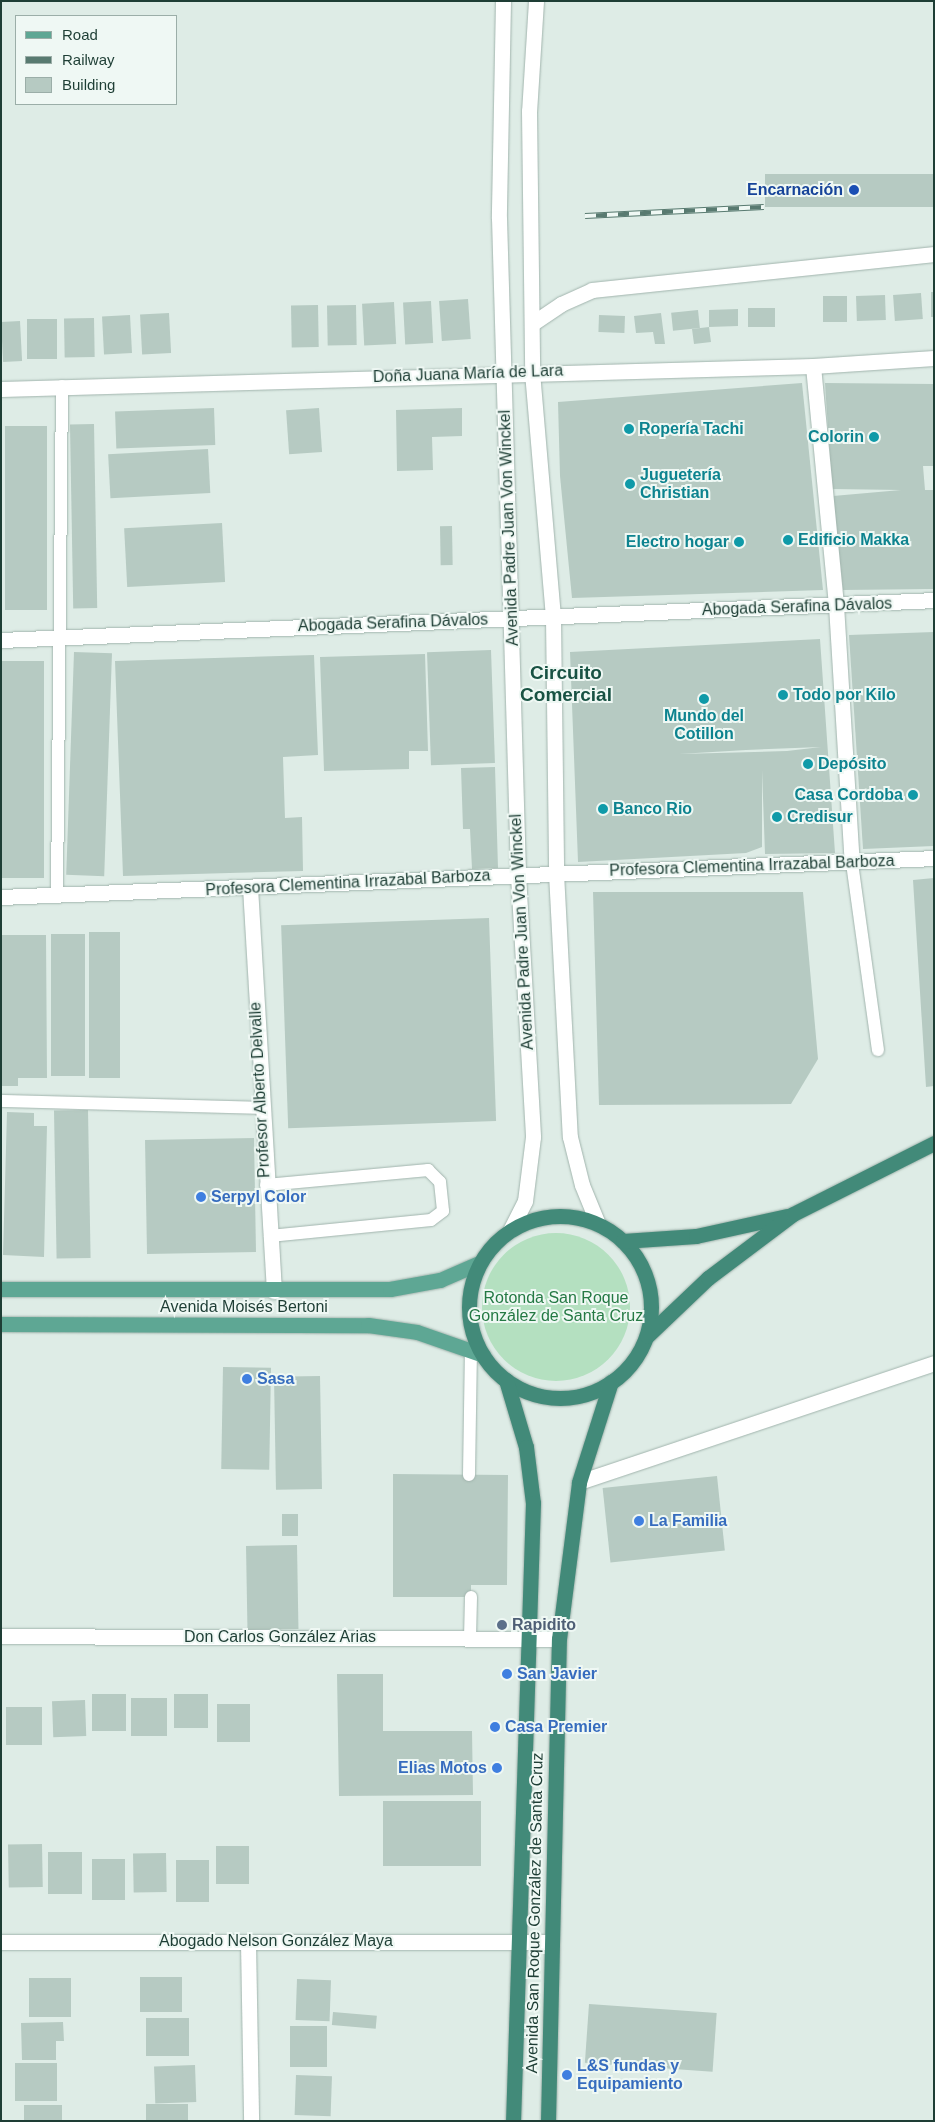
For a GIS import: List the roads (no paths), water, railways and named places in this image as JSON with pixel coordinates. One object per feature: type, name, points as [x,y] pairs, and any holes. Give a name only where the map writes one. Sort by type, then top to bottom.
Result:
[{"type":"highway","points":[[647,1336],[650,1292],[641,1264],[623,1241],[598,1224],[573,1216],[547,1216],[510,1230],[479,1263],[468,1309],[477,1352],[506,1380],[552,1398],[577,1396],[611,1382],[633,1362],[647,1336],[708,1278],[793,1214],[934,1143]]},
{"type":"highway","points":[[623,1241],[696,1236],[793,1214]]},
{"type":"highway","name":"Avenida San Roque González de Santa Cruz","points":[[506,1380],[531,1476],[516,1941],[513,2121]]},
{"type":"highway","name":"Avenida San Roque González de Santa Cruz","points":[[548,2121],[550,1942],[559,1639],[579,1482],[611,1382]]},
{"type":"main road","name":"Avenida Moisés Bertoni","points":[[1,1289],[274,1291],[416,1287],[479,1263]]},
{"type":"main road","name":"Avenida Moisés Bertoni","points":[[1,1324],[368,1325],[417,1332],[477,1352]]},
{"type":"street","name":"Avenida Padre Juan Von Winckel","points":[[503,1],[497,112],[518,875],[532,1146],[525,1201],[510,1230]]},
{"type":"street","name":"Avenida Padre Juan Von Winckel","points":[[536,1],[529,111],[533,323],[532,372],[553,617],[556,873],[570,1137],[582,1185],[598,1224]]},
{"type":"street","points":[[533,323],[561,304],[592,290],[934,254]]},
{"type":"street","name":"Doña Juana María de Lara","points":[[1,389],[532,372],[813,366],[934,358]]},
{"type":"street","points":[[813,366],[836,605],[852,863]]},
{"type":"street","name":"Abogada Serafina Dávalos","points":[[1,640],[934,600]]},
{"type":"street","name":"Profesora Clementina Irrazabal Barboza","points":[[1,897],[250,888],[556,873],[852,863],[934,858]]},
{"type":"street","name":"Profesor Alberto Delvalle","points":[[250,888],[260,1108],[274,1291]]},
{"type":"street","points":[[579,1482],[934,1363]]},
{"type":"street","name":"Don Carlos González Arias","points":[[1,1636],[559,1639]]},
{"type":"street","name":"Abogado Nelson González Maya","points":[[1,1942],[550,1942]]},
{"type":"street","points":[[248,1942],[251,2121]]},
{"type":"lane","points":[[58,894],[63,636],[62,386]]},
{"type":"lane","points":[[852,863],[878,1050]]},
{"type":"lane","points":[[1,1101],[260,1108]]},
{"type":"lane","points":[[266,1185],[428,1170],[440,1182],[443,1211],[431,1220],[270,1236]]},
{"type":"lane","points":[[469,1475],[477,1352]]},
{"type":"lane","points":[[470,1638],[471,1597]]},
{"type":"railway","points":[[585,216],[764,207]]},
{"type":"place","name":"Encarnación","points":[[854,190]]},
{"type":"place","name":"Ropería Tachi","points":[[629,429]]},
{"type":"place","name":"Colorin","points":[[874,437]]},
{"type":"place","name":"Juguetería Christian","points":[[630,484]]},
{"type":"place","name":"Edificio Makka","points":[[788,540]]},
{"type":"place","name":"Electro hogar","points":[[739,542]]},
{"type":"place","name":"Todo por Kilo","points":[[783,695]]},
{"type":"place","name":"Mundo del Cotillon","points":[[704,699]]},
{"type":"place","name":"Depósito","points":[[808,764]]},
{"type":"place","name":"Casa Cordoba","points":[[913,795]]},
{"type":"place","name":"Banco Rio","points":[[603,809]]},
{"type":"place","name":"Credisur","points":[[777,817]]},
{"type":"place","name":"Serpyl Color","points":[[201,1197]]},
{"type":"place","name":"Sasa","points":[[247,1379]]},
{"type":"place","name":"La Familia","points":[[639,1521]]},
{"type":"place","name":"Rapidito","points":[[502,1625]]},
{"type":"place","name":"San Javier","points":[[507,1674]]},
{"type":"place","name":"Casa Premier","points":[[495,1727]]},
{"type":"place","name":"Elias Motos","points":[[497,1768]]},
{"type":"place","name":"L&S fundas y Equipamiento","points":[[567,2075]]},
{"type":"district","name":"Circuito Comercial","points":[[566,684]]},
{"type":"park label","name":"Rotonda San Roque González de Santa Cruz","points":[[556,1307]]}]
